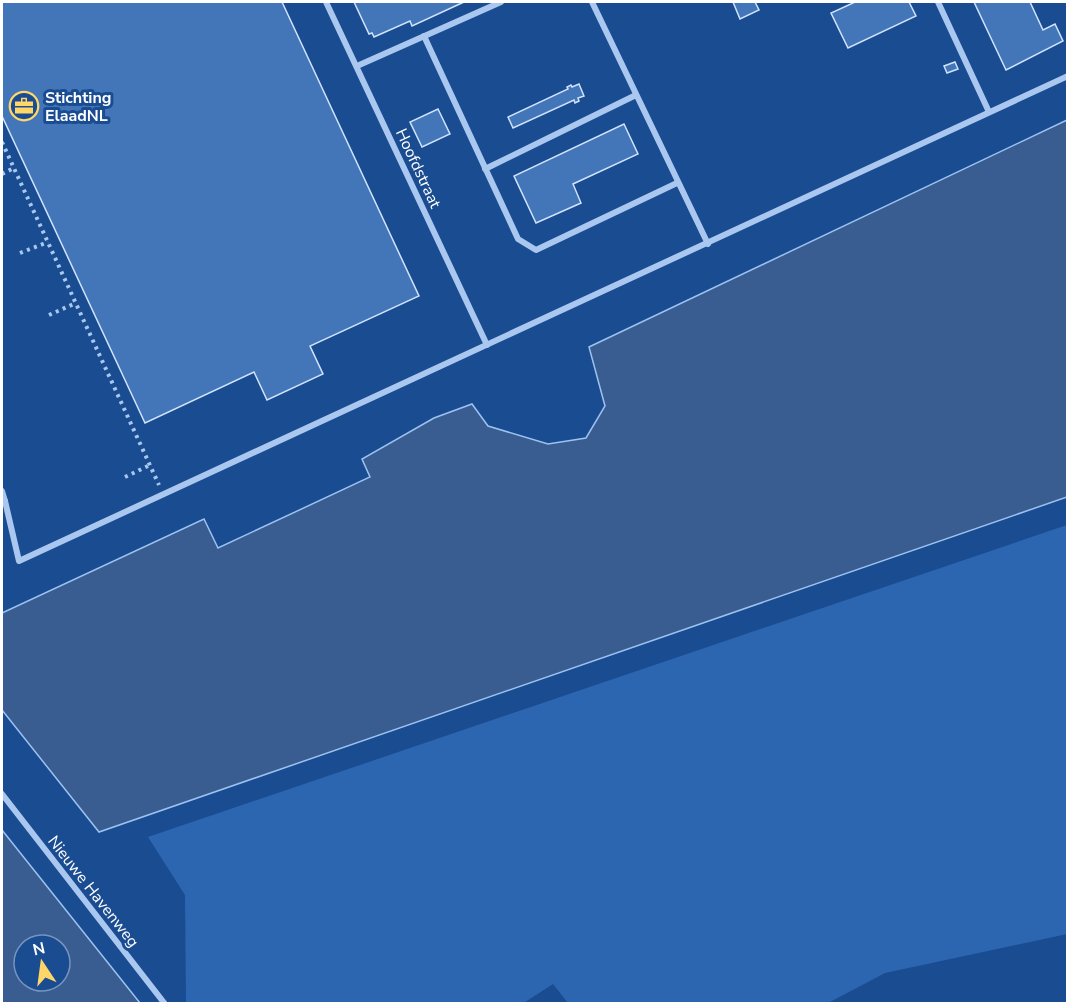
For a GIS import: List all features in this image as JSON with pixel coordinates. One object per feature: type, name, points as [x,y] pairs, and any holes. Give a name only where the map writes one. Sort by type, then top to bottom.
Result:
[{"type":"street","name":"Hoofdstraat","points":[[326,2],[487,345]]},
{"type":"street","points":[[357,66],[501,2]]},
{"type":"street","points":[[592,2],[708,244]]},
{"type":"street","points":[[938,2],[989,112]]},
{"type":"street","points":[[424,36],[518,239],[536,250],[677,183]]},
{"type":"street","points":[[2,491],[19,561],[1068,76]]},
{"type":"street","points":[[486,169],[636,95]]},
{"type":"street","name":"Nieuwe Havenweg","points":[[2,794],[165,1004]]},
{"type":"path","points":[[2,142],[163,495]]},
{"type":"path","points":[[2,174],[14,168]]},
{"type":"path","points":[[20,253],[48,242]]},
{"type":"path","points":[[49,315],[76,303]]},
{"type":"path","points":[[125,477],[150,465]]},
{"type":"shaded area","points":[[1067,120],[1067,497],[99,832],[2,710],[2,613],[204,519],[218,548],[370,477],[362,459],[434,418],[472,404],[488,426],[548,444],[586,438],[605,406],[589,347]]},
{"type":"shaded area","points":[[1067,525],[1067,934],[885,973],[828,1003],[568,1003],[553,984],[522,1004],[186,1003],[185,895],[148,837]]},
{"type":"shaded area","points":[[2,830],[140,1003],[2,1003]]},
{"type":"building","points":[[2,2],[282,2],[419,296],[310,346],[323,374],[267,400],[254,372],[145,423],[2,116]]},
{"type":"building","points":[[354,2],[464,2],[412,26],[410,21],[374,37],[372,33],[369,34]]},
{"type":"building","points":[[733,2],[755,2],[759,10],[740,19]]},
{"type":"building","points":[[855,2],[909,2],[916,16],[848,48],[831,13]]},
{"type":"building","points":[[974,2],[1030,2],[1043,30],[1055,24],[1063,41],[1006,70]]},
{"type":"building","points":[[955,62],[958,69],[947,73],[944,66]]},
{"type":"building","points":[[579,84],[584,96],[578,98],[579,101],[575,103],[574,100],[513,128],[508,117],[568,89],[567,87],[571,85],[572,87]]},
{"type":"building","points":[[438,109],[450,134],[422,147],[410,122]]},
{"type":"building","points":[[624,124],[638,154],[573,184],[581,203],[536,223],[514,176]]},
{"type":"place","name":"Stichting ElaadNL","points":[[24,106]]}]
